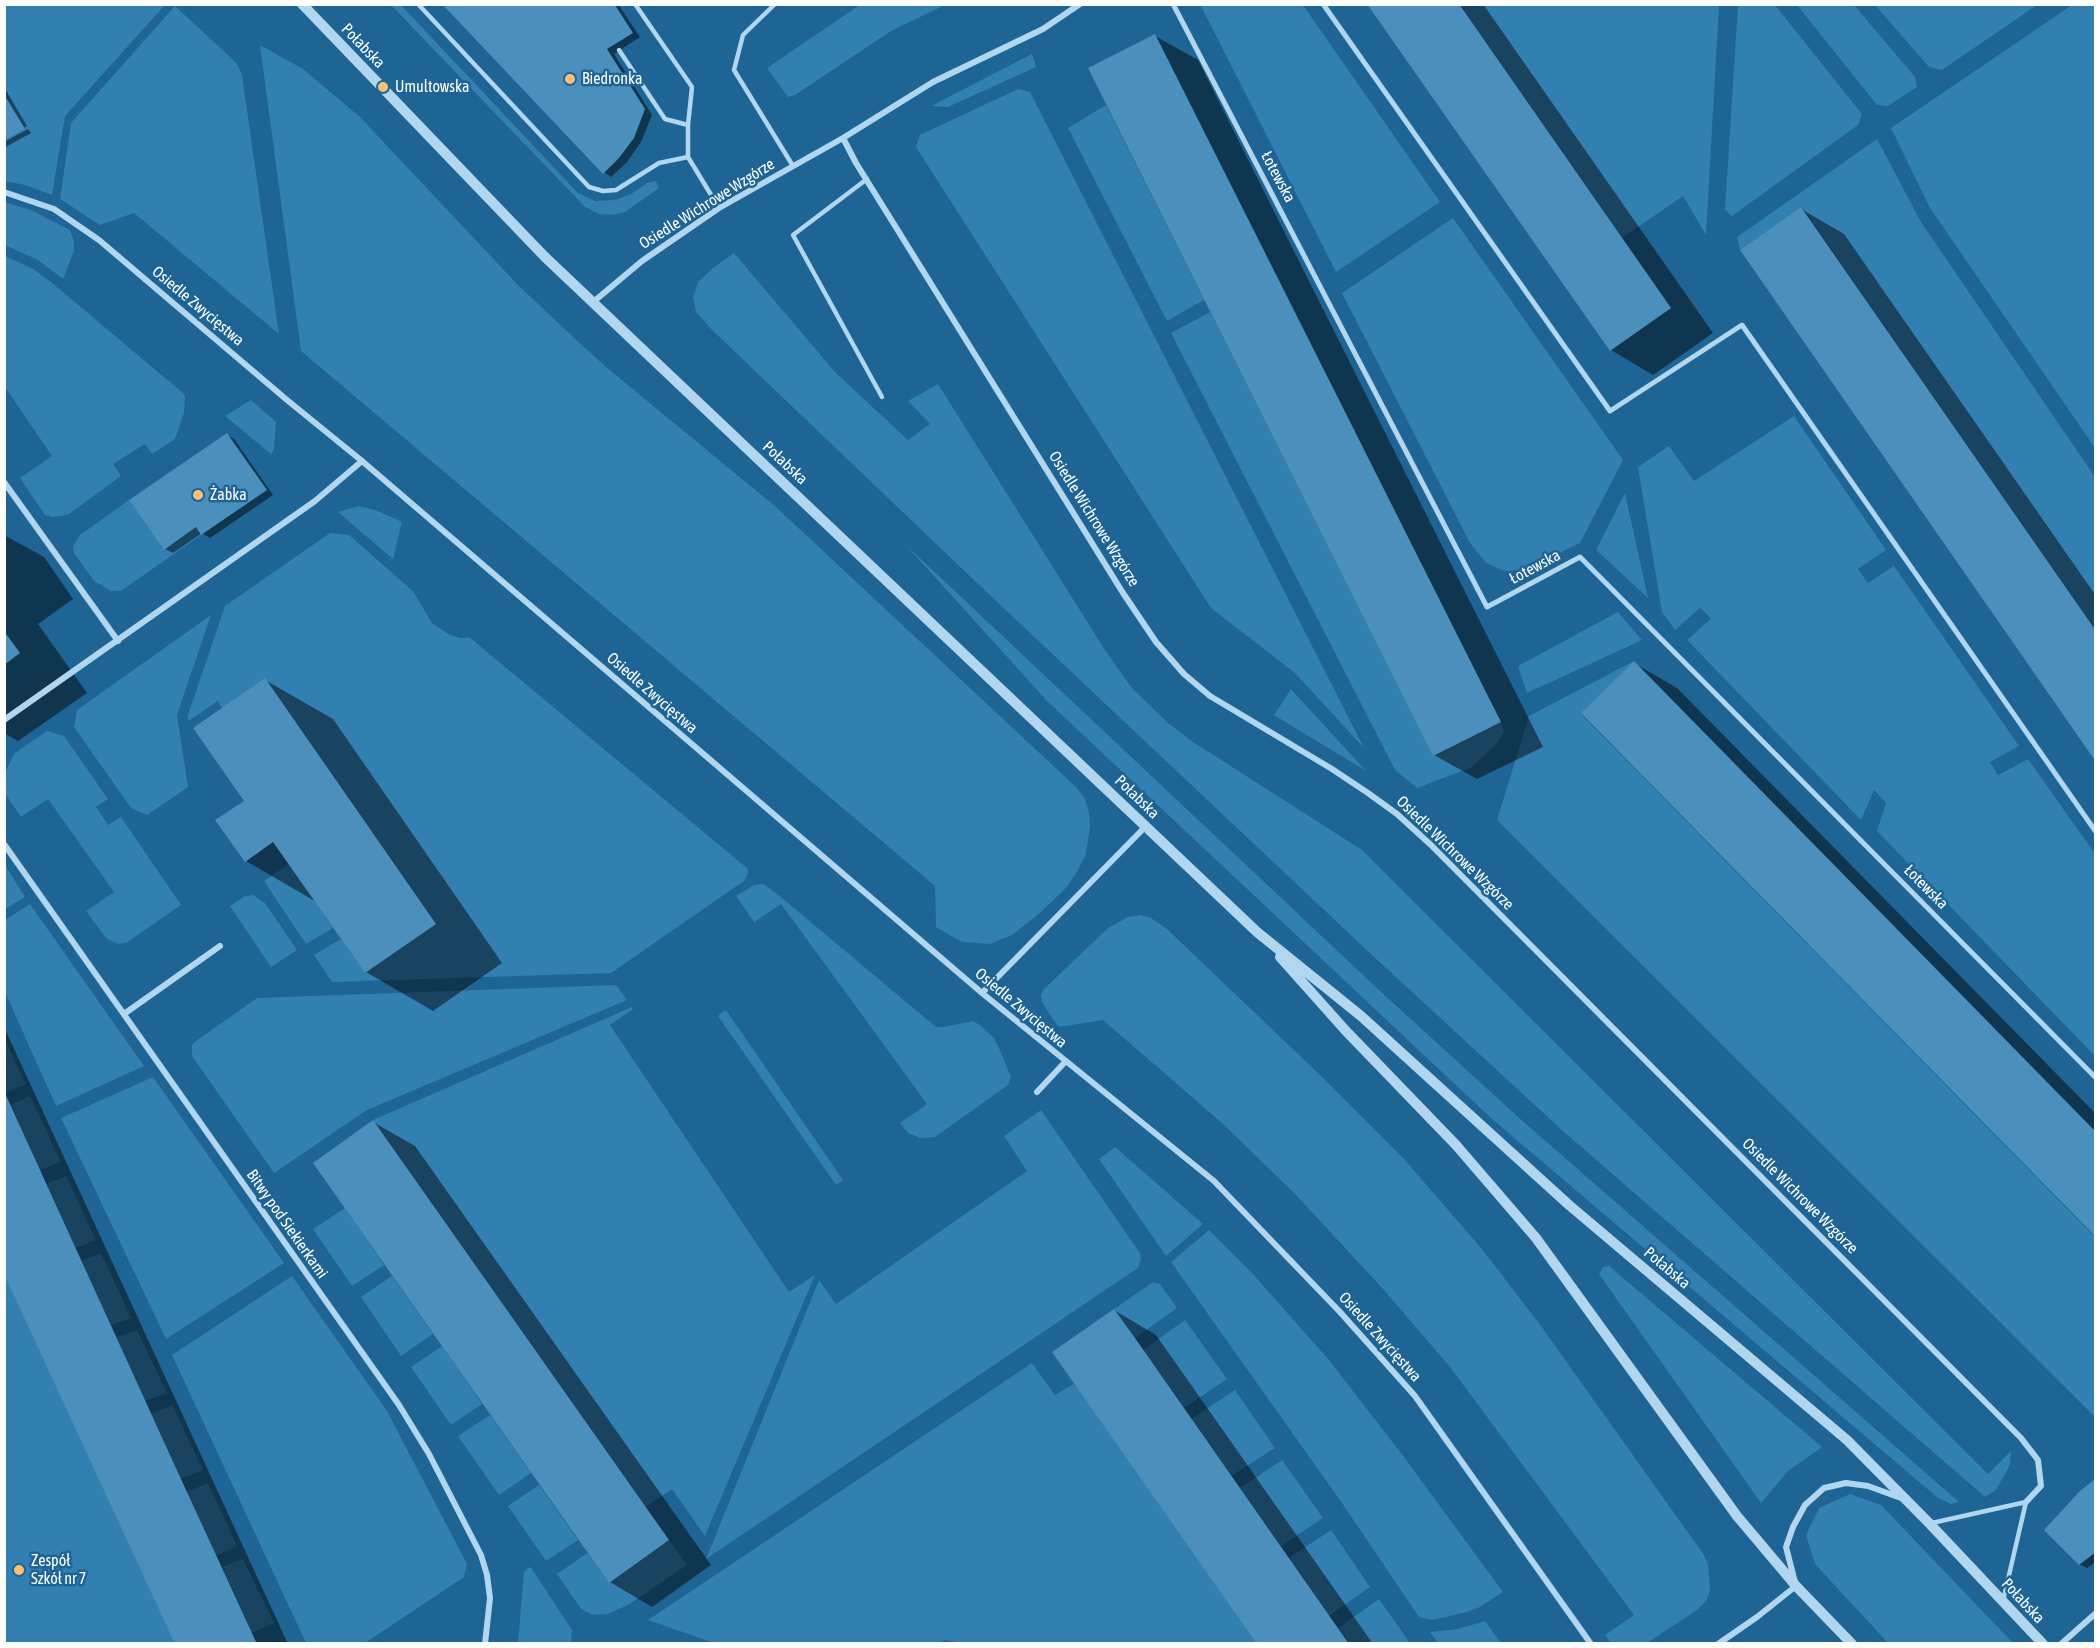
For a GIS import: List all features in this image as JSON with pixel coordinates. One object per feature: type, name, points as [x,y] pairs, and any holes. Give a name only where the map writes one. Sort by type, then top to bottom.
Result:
[{"type":"street","name":"Połabska","points":[[302,4],[592,303],[1257,932],[1346,1031],[1456,1145],[1536,1238],[1737,1516],[1796,1586],[1852,1644]]},
{"type":"street","name":"Osiedle Wichrowe Wzgórze","points":[[592,303],[642,261],[719,208],[843,138],[933,82],[1043,29],[1080,4]]},
{"type":"street","name":"Łotewska","points":[[1173,4],[1487,608],[1580,557],[2096,1078]]},
{"type":"street","points":[[1323,4],[1610,411],[1742,325],[2096,832]]},
{"type":"street","name":"Osiedle Wichrowe Wzgórze","points":[[843,138],[1123,593],[1156,642],[1177,666],[1210,696],[1368,793],[1397,814],[1431,845],[2021,1438],[2038,1460],[2041,1486],[2026,1502]]},
{"type":"street","name":"Osiedle Zwycięstwa","points":[[4,192],[45,204],[80,225],[362,461],[982,993],[1214,1181],[1340,1312],[1415,1396],[1591,1644]]},
{"type":"street","points":[[4,720],[315,501],[362,461]]},
{"type":"street","points":[[4,482],[117,641]]},
{"type":"street","points":[[982,993],[1146,826]]},
{"type":"street","name":"Bitwy pod Siekierkami","points":[[4,844],[399,1405],[429,1454],[481,1555],[487,1575],[490,1598],[485,1644]]},
{"type":"street","name":"Połabska","points":[[1257,932],[1361,1016],[1569,1205],[1847,1440],[2043,1644]]},
{"type":"street","points":[[124,1014],[220,946]]},
{"type":"street","points":[[1037,1092],[1065,1062]]},
{"type":"street","points":[[1718,1644],[1796,1586],[1786,1547],[1805,1505],[1824,1488],[1846,1483],[1868,1486],[1904,1499]]},
{"type":"street","points":[[2061,1644],[2096,1612]]},
{"type":"lane","points":[[418,4],[589,187],[603,191],[616,189],[659,163],[688,156]]},
{"type":"lane","points":[[635,4],[692,87],[688,156],[719,208]]},
{"type":"lane","points":[[775,4],[743,35],[734,70],[793,166]]},
{"type":"lane","points":[[619,50],[664,119],[688,125]]},
{"type":"lane","points":[[867,179],[793,235],[882,397]]},
{"type":"lane","points":[[1930,1524],[2026,1502],[2003,1601]]},
{"type":"shaded area","points":[[861,4],[945,5],[891,31],[795,95],[788,97],[767,68]]},
{"type":"shaded area","points":[[5,5],[165,5],[65,116],[52,195],[25,185],[5,181],[4,140],[24,129],[5,94]]},
{"type":"shaded area","points":[[391,5],[401,5],[578,193],[595,201],[615,200],[631,194],[647,183],[656,181],[659,188],[625,212],[613,215],[599,214],[585,207]]},
{"type":"shaded area","points":[[1303,5],[1440,202],[1336,272],[1201,6]]},
{"type":"shaded area","points":[[1459,5],[1719,5],[1706,235],[1683,196],[1622,238]]},
{"type":"shaded area","points":[[1738,5],[1775,5],[1862,114],[1858,125],[1732,216],[1725,210]]},
{"type":"shaded area","points":[[1797,5],[1854,5],[1915,77],[1917,87],[1888,106],[1877,105]]},
{"type":"shaded area","points":[[1875,5],[2037,5],[1942,70],[1929,67]]},
{"type":"shaded area","points":[[2072,5],[2095,5],[2095,448],[1930,208],[1891,128]]},
{"type":"shaded area","points":[[175,6],[237,64],[242,75],[279,334],[134,213],[100,225],[60,199],[71,123]]},
{"type":"shaded area","points":[[260,45],[303,69],[360,117],[518,285],[571,335],[606,367],[776,507],[1077,788],[1085,799],[1089,812],[1090,826],[1086,854],[1065,889],[1041,912],[1012,935],[990,944],[962,942],[936,927],[935,886],[301,351]]},
{"type":"shaded area","points":[[1032,54],[1036,67],[948,107],[931,106]]},
{"type":"shaded area","points":[[1018,89],[1030,92],[1364,748],[1295,673],[1211,608],[916,147],[920,135]]},
{"type":"shaded area","points":[[1106,105],[1204,300],[1167,321],[1068,128]]},
{"type":"shaded area","points":[[1877,139],[1921,222],[2095,477],[2095,631],[1802,207],[1740,250],[1737,237]]},
{"type":"shaded area","points":[[4,202],[31,210],[70,230],[74,241],[74,251],[63,279],[38,260],[5,245]]},
{"type":"shaded area","points":[[1453,218],[1623,460],[1580,543],[1524,570],[1505,571],[1486,563],[1470,543],[1342,293]]},
{"type":"shaded area","points":[[734,253],[835,372],[908,440],[930,424],[908,401],[938,384],[1105,650],[1131,687],[1167,722],[1190,740],[1362,850],[1988,1474],[2011,1451],[2010,1465],[1996,1490],[1985,1497],[1564,1132],[1373,956],[711,329],[696,312],[693,297],[698,282]]},
{"type":"shaded area","points":[[5,256],[33,269],[51,282],[185,397],[184,413],[175,439],[152,454],[145,444],[113,464],[121,476],[69,514],[62,516],[45,515],[20,478],[52,456],[5,387]]},
{"type":"shaded area","points":[[1210,312],[1433,755],[1501,722],[1504,731],[1498,742],[1472,767],[1417,788],[1395,770],[1171,333]]},
{"type":"shaded area","points":[[251,400],[276,422],[274,450],[271,454],[225,416]]},
{"type":"shaded area","points":[[1794,416],[1886,550],[1858,569],[1868,583],[1894,566],[2019,746],[1990,762],[1998,775],[2028,759],[2095,854],[2095,1056],[1877,831],[1886,803],[1874,790],[1861,820],[1687,640],[1711,619],[1706,613],[1700,608],[1675,630],[1662,612],[1638,467],[1669,446],[1694,481]]},
{"type":"shaded area","points":[[1625,493],[1648,598],[1596,550]]},
{"type":"shaded area","points":[[129,500],[164,550],[196,527],[201,535],[121,591],[111,591],[94,581],[74,553],[73,546],[80,535]]},
{"type":"shaded area","points":[[359,506],[378,511],[402,522],[393,559],[338,512]]},
{"type":"shaded area","points":[[330,533],[349,535],[413,591],[432,623],[450,635],[461,638],[469,637],[747,868],[748,873],[744,881],[611,973],[332,982],[314,955],[341,939],[365,973],[218,701],[188,721],[188,715],[225,606]]},
{"type":"shaded area","points":[[906,545],[1379,990],[1517,1116],[1959,1502],[1951,1504],[1938,1498],[1492,1119],[1047,701]]},
{"type":"shaded area","points":[[1618,612],[1642,640],[1527,693],[1518,666]]},
{"type":"shaded area","points":[[211,615],[177,715],[188,787],[147,815],[131,808],[74,727],[77,710]]},
{"type":"shaded area","points":[[1634,661],[1581,714],[2095,1237],[2095,1417],[1497,820],[1529,716]]},
{"type":"shaded area","points":[[1291,689],[1366,771],[1274,715]]},
{"type":"shaded area","points":[[47,731],[64,736],[108,799],[96,807],[108,825],[121,817],[181,905],[126,943],[118,944],[106,938],[86,911],[114,892],[48,799],[21,817],[6,795],[5,773],[15,753]]},
{"type":"shaded area","points":[[289,864],[333,928],[306,944],[264,881]]},
{"type":"shaded area","points":[[5,865],[25,897],[4,909]]},
{"type":"shaded area","points":[[763,884],[936,1027],[973,1021],[980,1025],[994,1038],[999,1048],[1011,1077],[1008,1085],[935,1137],[920,1138],[908,1133],[900,1123],[927,1104],[781,904],[754,922],[736,896],[754,885]]},
{"type":"shaded area","points":[[253,895],[265,903],[297,950],[271,967],[230,906],[245,896]]},
{"type":"shaded area","points":[[30,904],[144,1066],[56,1106],[5,992],[5,920]]},
{"type":"shaded area","points":[[1140,915],[1151,918],[1167,929],[1319,1074],[1404,1159],[1482,1249],[1541,1326],[1704,1555],[1708,1564],[1710,1591],[1706,1601],[1697,1610],[1647,1643],[1611,1643],[1605,1635],[1634,1615],[1450,1367],[1383,1289],[1296,1195],[1222,1123],[1103,1020],[1059,1027],[1054,1021],[1042,1002],[1043,990],[1108,928],[1128,917]]},
{"type":"shaded area","points":[[616,985],[627,1000],[367,1110],[274,1173],[192,1056],[192,1045],[196,1041],[257,998]]},
{"type":"shaded area","points":[[632,1007],[633,1009],[610,1025],[789,1292],[815,1275],[705,1536],[672,1489],[645,1507],[373,1120]]},
{"type":"shaded area","points":[[726,1010],[843,1180],[836,1185],[718,1016]]},
{"type":"shaded area","points":[[5,1040],[26,1084],[5,1093],[4,1091]]},
{"type":"shaded area","points":[[153,1077],[284,1263],[166,1339],[61,1118]]},
{"type":"shaded area","points":[[30,1096],[61,1162],[40,1170],[11,1105]]},
{"type":"shaded area","points":[[1041,1110],[1140,1253],[1138,1268],[706,1559],[819,1280],[836,1304],[1027,1171],[1004,1136]]},
{"type":"shaded area","points":[[1115,1147],[1203,1224],[1166,1256],[1099,1159]]},
{"type":"shaded area","points":[[66,1176],[96,1240],[76,1248],[47,1184]]},
{"type":"shaded area","points":[[345,1208],[384,1265],[352,1286],[313,1229]]},
{"type":"shaded area","points":[[1209,1230],[1252,1273],[1329,1360],[1503,1592],[1480,1607],[1467,1612],[1432,1620],[1419,1617],[1342,1503],[1171,1262]]},
{"type":"shaded area","points":[[101,1253],[131,1318],[111,1325],[82,1261]]},
{"type":"shaded area","points":[[1609,1266],[1822,1447],[1788,1471],[1761,1503],[1599,1274],[1603,1267]]},
{"type":"shaded area","points":[[5,1274],[175,1643],[5,1643]]},
{"type":"shaded area","points":[[292,1276],[387,1411],[467,1564],[464,1577],[365,1643],[306,1643],[172,1355]]},
{"type":"shaded area","points":[[392,1276],[433,1334],[401,1356],[361,1297]]},
{"type":"shaded area","points":[[1153,1282],[1160,1284],[1177,1308],[1135,1338],[1114,1309]]},
{"type":"shaded area","points":[[1185,1320],[1227,1379],[1184,1408],[1143,1350]]},
{"type":"shaded area","points":[[137,1330],[167,1393],[145,1401],[116,1337]]},
{"type":"shaded area","points":[[442,1346],[482,1404],[451,1425],[411,1367]]},
{"type":"shaded area","points":[[1032,1363],[1055,1395],[1075,1383],[1257,1643],[965,1644],[946,1640],[934,1644],[717,1644],[648,1620]]},
{"type":"shaded area","points":[[1235,1390],[1275,1448],[1231,1476],[1191,1419]]},
{"type":"shaded area","points":[[172,1405],[203,1470],[181,1479],[152,1414]]},
{"type":"shaded area","points":[[490,1415],[531,1473],[499,1495],[458,1436]]},
{"type":"shaded area","points":[[1282,1460],[1323,1518],[1281,1546],[1240,1488]]},
{"type":"shaded area","points":[[208,1483],[237,1546],[216,1556],[187,1492]]},
{"type":"shaded area","points":[[539,1485],[578,1540],[546,1561],[508,1506]]},
{"type":"shaded area","points":[[1850,1494],[1881,1505],[2013,1643],[1888,1643],[1815,1564],[1806,1535],[1819,1508]]},
{"type":"shaded area","points":[[1331,1530],[1370,1587],[1329,1616],[1289,1558]]},
{"type":"shaded area","points":[[669,1540],[687,1565],[628,1605],[608,1614],[593,1615],[581,1609],[557,1574],[587,1553],[609,1583]]},
{"type":"shaded area","points":[[243,1559],[274,1623],[252,1633],[222,1567]]},
{"type":"shaded area","points":[[529,1567],[572,1630],[571,1643],[518,1643],[524,1572]]},
{"type":"shaded area","points":[[1379,1599],[1410,1643],[1349,1643],[1338,1628]]},
{"type":"shaded area","points":[[1485,1621],[1501,1643],[1438,1643],[1430,1632],[1458,1629]]},
{"type":"building","points":[[1367,4],[1459,4],[1671,308],[1610,351]]},
{"type":"building","name":"Biedronka","points":[[443,5],[615,5],[633,33],[607,49],[645,109],[634,138],[619,158],[603,174]]},
{"type":"building","points":[[1155,34],[1501,722],[1433,756],[1088,68]]},
{"type":"building","points":[[4,94],[25,129],[4,140]]},
{"type":"building","points":[[1801,207],[2096,631],[2096,762],[1740,250]]},
{"type":"building","name":"Żabka","points":[[227,433],[267,490],[201,535],[196,527],[164,550],[129,500]]},
{"type":"building","points":[[4,631],[20,653],[4,665]]},
{"type":"building","points":[[1634,661],[2096,1132],[2096,1237],[1581,713]]},
{"type":"building","points":[[265,678],[436,924],[365,973],[273,842],[245,862],[215,820],[244,801],[193,728]]},
{"type":"building","points":[[4,1091],[257,1644],[175,1644],[4,1274]]},
{"type":"building","points":[[373,1120],[669,1540],[609,1583],[313,1163]]},
{"type":"building","points":[[1114,1309],[1349,1644],[1257,1644],[1052,1352]]},
{"type":"building","points":[[2096,1478],[2096,1552],[2079,1565],[2044,1530],[2079,1492]]},
{"type":"place","name":"Biedronka","points":[[570,79]]},
{"type":"place","name":"Umultowska","points":[[383,87]]},
{"type":"place","name":"Żabka","points":[[198,495]]},
{"type":"place","name":"Zespół Szkół nr 7","points":[[19,1570]]}]
